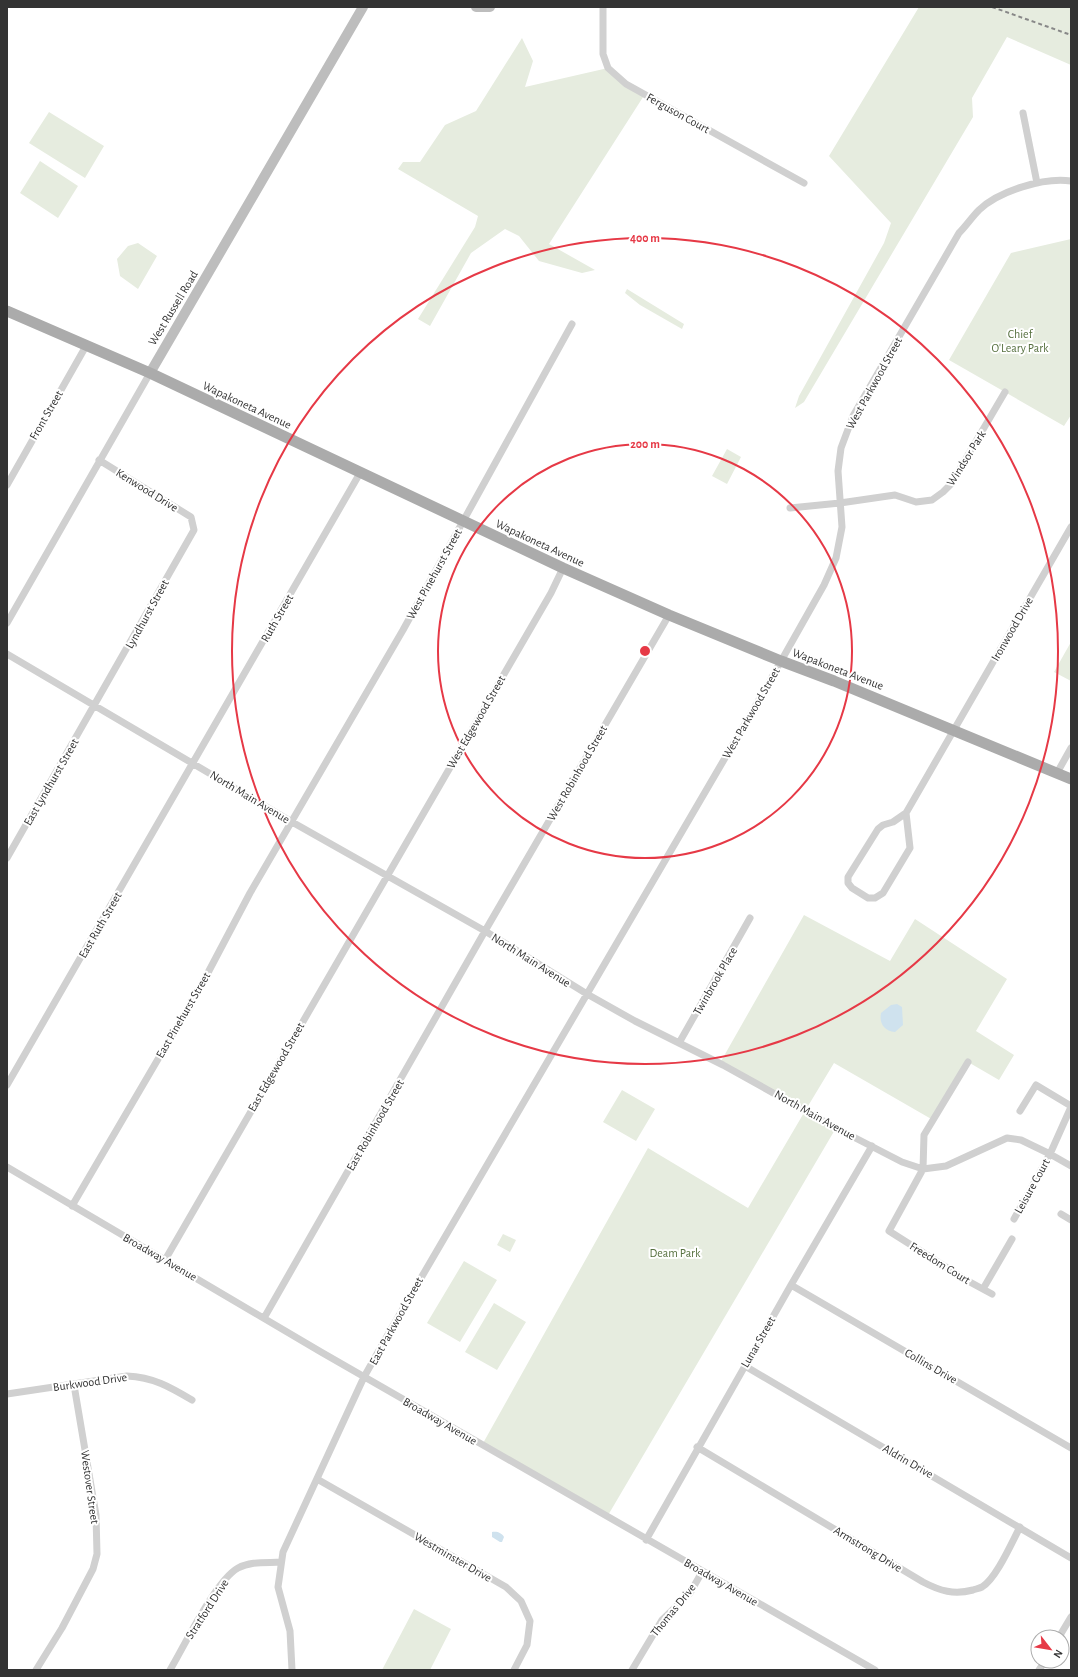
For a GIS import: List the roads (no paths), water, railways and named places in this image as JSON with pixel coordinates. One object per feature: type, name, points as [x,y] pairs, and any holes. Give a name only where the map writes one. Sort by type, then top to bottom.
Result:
[{"type":"main road","name":"West Russell Road","points":[[150,373],[363,7]]},
{"type":"main road","points":[[476,7],[490,7]]},
{"type":"main road","name":"Wapakoneta Avenue","points":[[7,311],[150,373],[563,568],[781,661],[834,681],[1071,779]]},
{"type":"street","name":"Ferguson Court","points":[[603,7],[603,54],[608,68],[626,84],[804,183]]},
{"type":"street","points":[[1023,113],[1037,183]]},
{"type":"street","name":"West Parkwood Street","points":[[587,994],[824,585],[836,558],[842,527],[838,471],[841,448],[853,416],[959,233],[980,209],[1008,192],[1037,183],[1071,181]]},
{"type":"street","name":"West Pinehurst Street","points":[[292,822],[464,522],[572,324]]},
{"type":"street","name":"Front Street","points":[[7,485],[86,346]]},
{"type":"street","name":"West Russell Road","points":[[7,624],[99,460],[150,373]]},
{"type":"street","name":"Windsor Park","points":[[790,508],[895,495],[916,502],[932,500],[951,484],[1005,392]]},
{"type":"street","name":"Kenwood Drive","points":[[99,460],[191,517],[192,522]]},
{"type":"street","name":"Ruth Street","points":[[194,764],[360,473]]},
{"type":"street","name":"Lyndhurst Street","points":[[95,705],[194,530],[192,522]]},
{"type":"street","name":"Ironwood Drive","points":[[906,813],[1071,527]]},
{"type":"street","name":"West Edgewood Street","points":[[388,875],[551,593],[563,568]]},
{"type":"street","name":"West Robinhood Street","points":[[485,931],[669,614]]},
{"type":"street","name":"North Main Avenue","points":[[7,654],[292,822],[485,931],[587,994],[679,1043],[722,1068],[902,1162],[923,1169],[946,1166],[1007,1138],[1021,1140],[1071,1166]]},
{"type":"street","name":"East Lyndhurst Street","points":[[7,858],[95,705]]},
{"type":"street","points":[[1057,773],[1071,748]]},
{"type":"street","name":"East Ruth Street","points":[[7,1085],[194,764]]},
{"type":"street","points":[[906,813],[910,848],[883,893],[875,898],[868,898],[852,888],[848,883],[848,877],[878,829],[882,825],[893,822],[906,813]]},
{"type":"street","name":"East Pinehurst Street","points":[[72,1206],[202,984],[250,893],[292,822]]},
{"type":"street","name":"East Edgewood Street","points":[[165,1260],[388,875]]},
{"type":"street","name":"Twinbrook Place","points":[[679,1043],[750,918]]},
{"type":"street","name":"East Robinhood Street","points":[[264,1318],[485,931]]},
{"type":"street","name":"East Parkwood Street","points":[[292,1670],[290,1631],[278,1587],[283,1552],[364,1378],[445,1235],[587,994]]},
{"type":"street","points":[[923,1169],[924,1135],[968,1062]]},
{"type":"street","points":[[1020,1111],[1036,1085],[1071,1106]]},
{"type":"street","name":"Leisure Court","points":[[1014,1219],[1050,1154],[1071,1106]]},
{"type":"street","name":"Lunar Street","points":[[646,1540],[744,1366],[872,1146]]},
{"type":"street","name":"Broadway Avenue","points":[[7,1167],[364,1378],[875,1670]]},
{"type":"street","name":"Freedom Court","points":[[923,1169],[889,1230],[968,1281],[992,1294]]},
{"type":"street","points":[[1061,1214],[1071,1220]]},
{"type":"street","points":[[983,1289],[1012,1239]]},
{"type":"street","name":"Collins Drive","points":[[791,1285],[1071,1448]]},
{"type":"street","name":"Aldrin Drive","points":[[744,1366],[1071,1558]]},
{"type":"street","name":"Burkwood Drive","points":[[7,1394],[127,1376],[142,1376],[167,1385],[192,1400]]},
{"type":"street","name":"Westover Street","points":[[36,1670],[62,1628],[94,1569],[97,1554],[96,1515],[74,1384]]},
{"type":"street","name":"Armstrong Drive","points":[[697,1448],[923,1582],[936,1589],[949,1593],[964,1592],[982,1587],[993,1576],[1020,1527]]},
{"type":"street","name":"Westminster Drive","points":[[317,1479],[506,1587],[521,1601],[530,1621],[529,1636],[528,1645],[514,1670]]},
{"type":"street","name":"Stratford Drive","points":[[170,1670],[216,1591],[228,1576],[239,1568],[255,1563],[281,1562]]},
{"type":"street","name":"Thomas Drive","points":[[632,1670],[662,1620],[690,1593],[702,1572]]},
{"type":"street","points":[[1064,1629],[1071,1617]]},
{"type":"water","points":[[897,1004],[902,1007],[903,1025],[895,1032],[888,1030],[883,1026],[881,1013],[891,1005]]},
{"type":"water","points":[[492,1532],[502,1534],[504,1537],[502,1542],[492,1537]]},
{"type":"railway","points":[[992,7],[1071,35]]},
{"type":"park label","name":"Chief O'Leary Park","points":[[1020,341]]},
{"type":"park label","name":"Deam Park","points":[[675,1253]]}]
